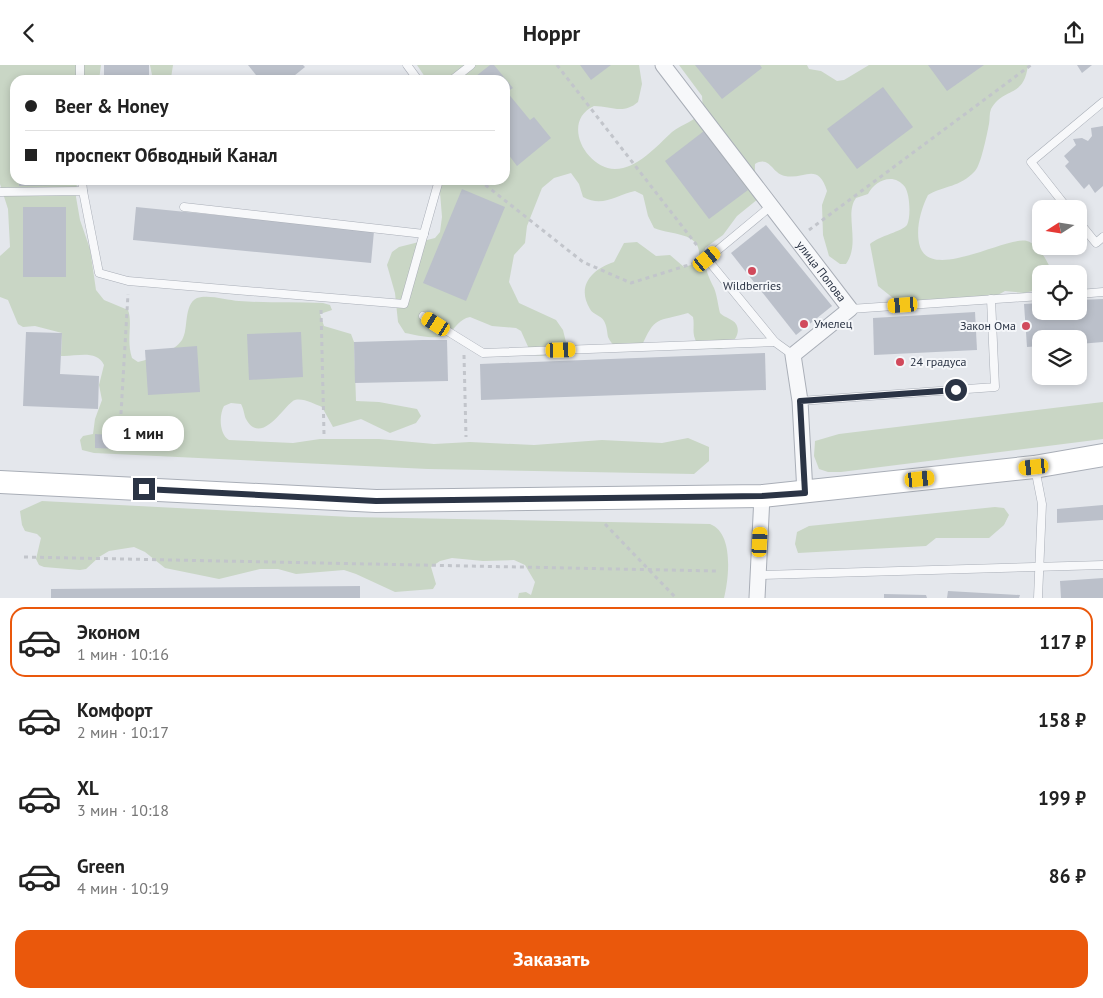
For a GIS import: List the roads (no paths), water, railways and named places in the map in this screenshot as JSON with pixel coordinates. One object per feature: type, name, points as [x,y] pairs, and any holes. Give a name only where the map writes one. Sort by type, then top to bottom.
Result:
[{"type":"main road","points":[[0,482],[376,501],[762,496],[805,493],[1034,467],[1103,455]]},
{"type":"street","name":"улица Попова","points":[[663,65],[850,309],[793,355]]},
{"type":"street","points":[[793,355],[800,401],[805,493]]},
{"type":"street","points":[[757,598],[762,496]]},
{"type":"lane","points":[[458,75],[471,65]]},
{"type":"lane","points":[[1061,200],[1031,162],[1103,102]]},
{"type":"lane","points":[[82,185],[99,273],[128,281],[404,304],[438,185]]},
{"type":"lane","points":[[0,192],[83,191]]},
{"type":"lane","points":[[771,206],[707,259],[775,342],[793,355]]},
{"type":"lane","points":[[184,207],[424,234]]},
{"type":"lane","points":[[1088,233],[1096,243],[1103,237]]},
{"type":"lane","points":[[1087,293],[1103,292]]},
{"type":"lane","points":[[850,309],[1032,297]]},
{"type":"lane","points":[[800,401],[996,387],[991,299]]},
{"type":"lane","points":[[422,316],[483,353],[775,342]]},
{"type":"lane","points":[[1034,467],[1042,503],[1038,598]]},
{"type":"lane","points":[[758,575],[1103,565]]},
{"type":"place","name":"Wildberries","points":[[752,271]]},
{"type":"place","name":"Умелец","points":[[804,324]]},
{"type":"place","name":"Закон Ома","points":[[1026,326]]},
{"type":"place","name":"24 градуса","points":[[900,362]]}]
